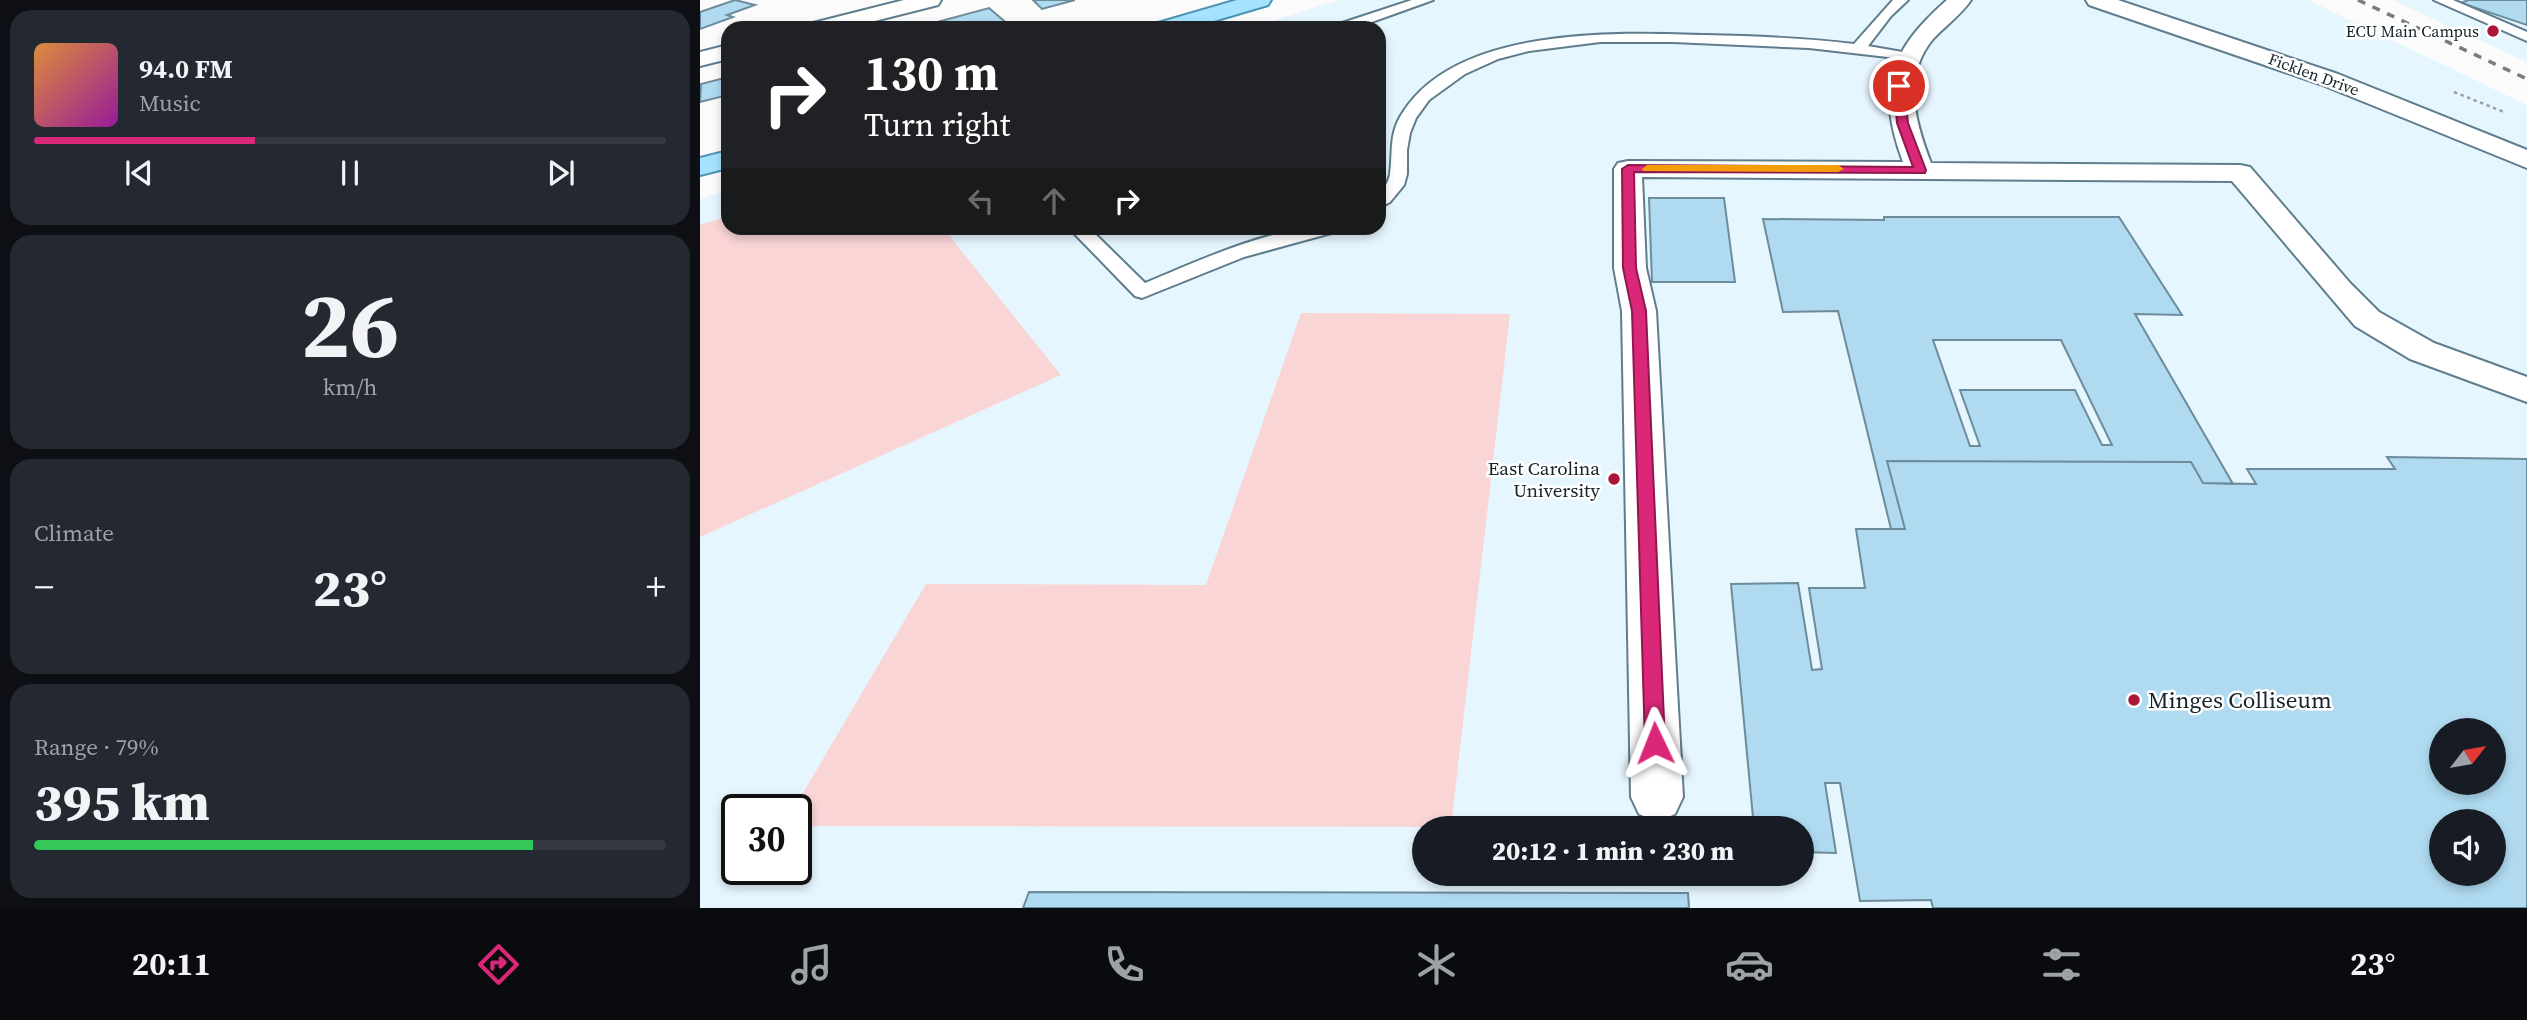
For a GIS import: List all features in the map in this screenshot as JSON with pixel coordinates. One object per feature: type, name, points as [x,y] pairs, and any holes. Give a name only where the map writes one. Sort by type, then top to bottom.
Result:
[{"type":"main road","points":[[1189,21],[1259,0]]},
{"type":"main road","points":[[700,167],[721,161]]},
{"type":"street","points":[[869,0],[900,8]]},
{"type":"street","points":[[849,21],[930,0]]},
{"type":"street","points":[[1920,170],[1903,123],[1899,86],[1909,57],[1935,23],[1960,0]]},
{"type":"street","name":"Ficklen Drive","points":[[2097,0],[2329,79],[2527,160]]},
{"type":"street","points":[[700,60],[721,54]]},
{"type":"street","points":[[1657,797],[1639,311],[1630,268],[1628,169],[2240,173],[2339,290],[2367,318],[2422,351],[2527,390]]},
{"type":"lane","points":[[1362,21],[1426,0]]},
{"type":"lane","points":[[1858,48],[1880,20],[1901,0]]},
{"type":"lane","points":[[2441,0],[2527,37]]},
{"type":"lane","points":[[1386,194],[1396,183],[1400,137],[1411,112],[1419,102],[1458,74],[1510,53],[1566,40],[1625,37],[1796,41],[1909,57]]},
{"type":"lane","points":[[1086,235],[1142,292],[1237,253],[1303,235]]},
{"type":"shaded area","name":"East Carolina University","points":[[1339,0],[2308,0],[2527,105],[2527,908],[700,908],[700,199],[721,192],[721,235],[1386,235],[1386,21],[1272,21]]},
{"type":"shaded area","name":"ECU Main Campus","points":[[2392,0],[2527,0],[2527,62]]},
{"type":"shaded area","points":[[721,218],[721,235],[949,235],[1061,375],[700,537],[700,225]]},
{"type":"shaded area","points":[[1301,313],[1510,314],[1452,816],[1412,816],[1412,827],[812,826],[812,794],[802,794],[926,584],[1206,585]]},
{"type":"building","points":[[735,0],[755,5],[727,15],[733,17],[700,29],[700,12]]},
{"type":"building","points":[[1033,0],[1075,0],[1042,9]]},
{"type":"building","points":[[2468,0],[2527,0],[2527,25],[2461,3]]},
{"type":"building","points":[[989,8],[1004,21],[941,21]]},
{"type":"building","points":[[721,79],[721,97],[700,102],[701,84]]},
{"type":"building","points":[[1649,198],[1724,198],[1735,282],[1652,282]]},
{"type":"building","points":[[1884,217],[2119,217],[2182,315],[2135,314],[2233,484],[2203,483],[2191,462],[1887,461],[1905,529],[1891,529],[1838,311],[1783,312],[1763,219],[1884,220]],"holes":[[[1933,340],[2061,340],[2112,445],[2102,445],[2075,390],[1960,390],[1980,446],[1970,446]]]},
{"type":"building","name":"Minges Colliseum","points":[[2387,457],[2527,459],[2527,908],[1933,908],[1931,900],[1860,901],[1840,783],[1825,783],[1836,853],[1814,852],[1814,816],[1753,816],[1731,584],[1798,583],[1812,670],[1822,669],[1809,588],[1865,588],[1856,529],[1905,529],[1887,461],[2191,462],[2203,483],[2256,484],[2247,469],[2395,469]]},
{"type":"building","points":[[1029,892],[1688,893],[1689,908],[1023,908]]},
{"type":"railway","points":[[2358,0],[2527,79]]},
{"type":"slow traffic","points":[[1647,169],[1838,169]]},
{"type":"place","name":"ECU Main Campus","points":[[2493,31]]},
{"type":"place","name":"East Carolina University","points":[[1614,479]]},
{"type":"place","name":"Minges Colliseum","points":[[2134,700]]},
{"type":"route","points":[[1655,743],[1639,311],[1630,268],[1628,169],[1920,170],[1903,123],[1899,86]]}]
